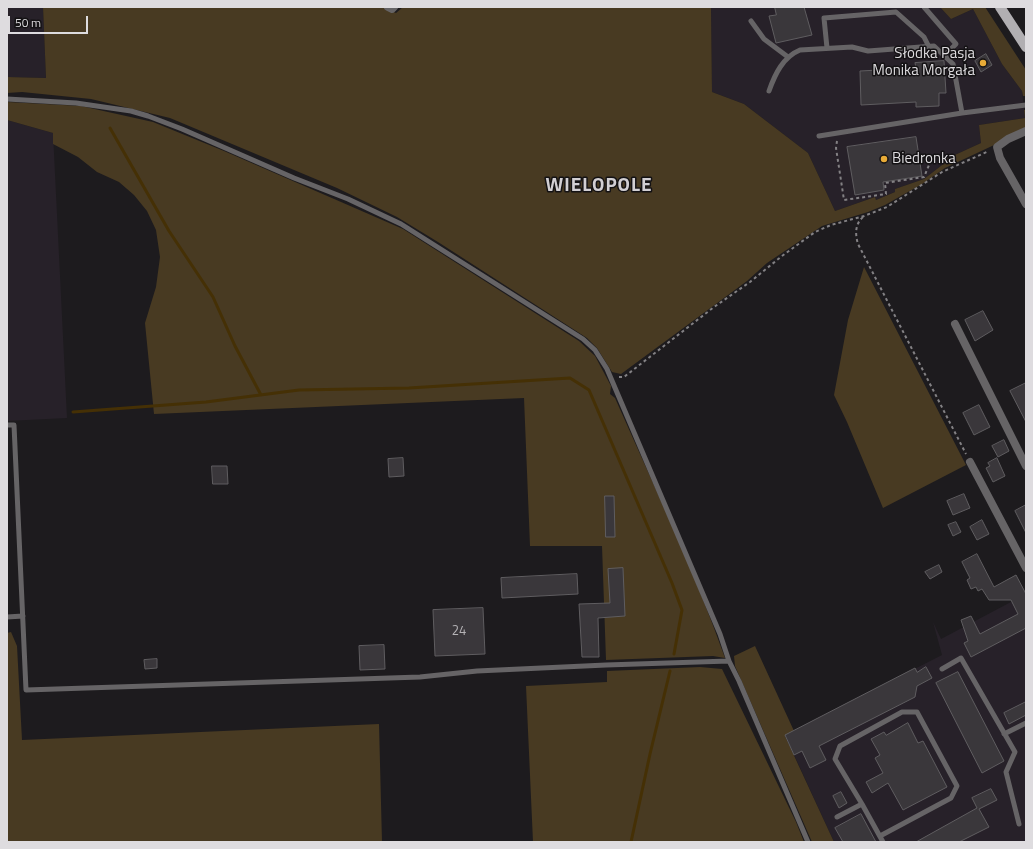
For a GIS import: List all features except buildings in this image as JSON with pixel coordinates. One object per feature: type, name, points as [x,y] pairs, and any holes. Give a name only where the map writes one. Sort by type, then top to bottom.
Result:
[{"type":"main road","points":[[1000,7],[1026,47]]},
{"type":"street","points":[[388,7],[392,9],[394,7]]},
{"type":"street","points":[[1026,131],[1008,139],[997,147],[1000,158],[1026,204]]},
{"type":"street","points":[[955,324],[1026,466]]},
{"type":"street","points":[[970,462],[1026,568]]},
{"type":"lane","points":[[924,7],[956,44],[944,56]]},
{"type":"lane","points":[[828,48],[824,18],[896,12],[924,37],[929,47]]},
{"type":"lane","points":[[751,21],[764,39],[788,57]]},
{"type":"lane","points":[[768,90],[773,78],[788,57],[800,50],[852,47],[868,51],[934,46],[953,64],[962,113]]},
{"type":"lane","points":[[7,99],[76,103],[140,114],[182,129],[294,178],[348,199],[401,224],[579,336],[596,350],[608,373],[720,634],[729,661],[808,842]]},
{"type":"lane","points":[[819,136],[962,113],[1026,105]]},
{"type":"lane","points":[[7,425],[14,425],[26,690],[420,677],[477,671],[614,664],[729,661]]},
{"type":"lane","points":[[7,617],[22,616]]},
{"type":"lane","points":[[942,669],[961,658],[1015,752],[1006,772],[1019,824]]},
{"type":"lane","points":[[880,836],[951,798],[957,786],[917,712],[902,712],[840,746],[835,759],[883,842]]},
{"type":"lane","points":[[1004,734],[1026,723]]},
{"type":"lane","points":[[837,817],[862,804]]},
{"type":"path","points":[[608,373],[615,376],[624,376],[815,232],[831,225],[864,216],[887,207],[950,168],[965,163],[997,147]]},
{"type":"path","points":[[836,148],[844,200],[886,194],[885,183],[924,177],[929,165]]},
{"type":"path","points":[[864,216],[856,227],[858,244],[970,462]]},
{"type":"shaded area","points":[[7,7],[43,7],[46,78],[7,77]]},
{"type":"shaded area","points":[[43,7],[383,7],[396,13],[403,7],[711,7],[712,92],[744,104],[808,153],[835,211],[875,197],[876,200],[895,192],[895,189],[924,179],[946,162],[946,159],[981,143],[979,125],[1025,118],[1024,110],[1026,110],[1026,128],[945,168],[922,184],[885,205],[868,212],[822,226],[767,263],[747,281],[621,374],[612,372],[597,348],[587,338],[397,217],[337,188],[170,118],[91,99],[22,92],[7,93],[7,77],[46,78]]},
{"type":"shaded area","points":[[711,7],[940,7],[951,19],[973,9],[1002,64],[1022,91],[1025,118],[979,125],[981,143],[946,159],[946,162],[924,179],[895,189],[895,192],[876,200],[875,197],[835,211],[808,153],[744,104],[712,92]]},
{"type":"shaded area","points":[[940,7],[985,7],[1026,70],[1026,96],[1023,96],[1022,91],[1002,64],[973,9],[951,19]]},
{"type":"shaded area","points":[[7,102],[81,106],[153,122],[224,151],[403,229],[579,341],[595,356],[611,386],[610,394],[615,398],[673,527],[725,658],[713,656],[606,660],[602,546],[530,546],[524,398],[154,414],[145,323],[156,287],[160,257],[156,230],[147,211],[134,195],[119,182],[97,172],[78,157],[53,144],[53,133],[7,120]]},
{"type":"shaded area","points":[[7,120],[53,133],[67,418],[7,421]]},
{"type":"shaded area","points":[[864,267],[966,465],[883,508],[834,395],[848,320]]},
{"type":"shaded area","points":[[1026,594],[1026,842],[834,842],[785,735],[942,655],[933,622],[941,639]]},
{"type":"shaded area","points":[[11,632],[17,646],[22,740],[379,724],[382,842],[7,842],[7,633]]},
{"type":"shaded area","points":[[755,646],[794,731],[785,736],[834,842],[812,842],[735,666],[734,656]]},
{"type":"shaded area","points":[[700,667],[722,669],[796,822],[804,842],[533,842],[526,686],[607,682],[607,671]]},
{"type":"waterway","points":[[110,128],[169,231],[213,297],[235,346],[261,395]]},
{"type":"waterway","points":[[73,412],[206,402],[299,390],[409,388],[570,378],[589,390],[672,583],[682,610],[674,654]]},
{"type":"waterway","points":[[631,842],[670,671]]},
{"type":"place","name":"Słodka Pasja Monika Morgała","points":[[983,63]]},
{"type":"place","name":"Biedronka","points":[[884,159]]},
{"type":"district","name":"WIELOPOLE","points":[[599,186]]}]
